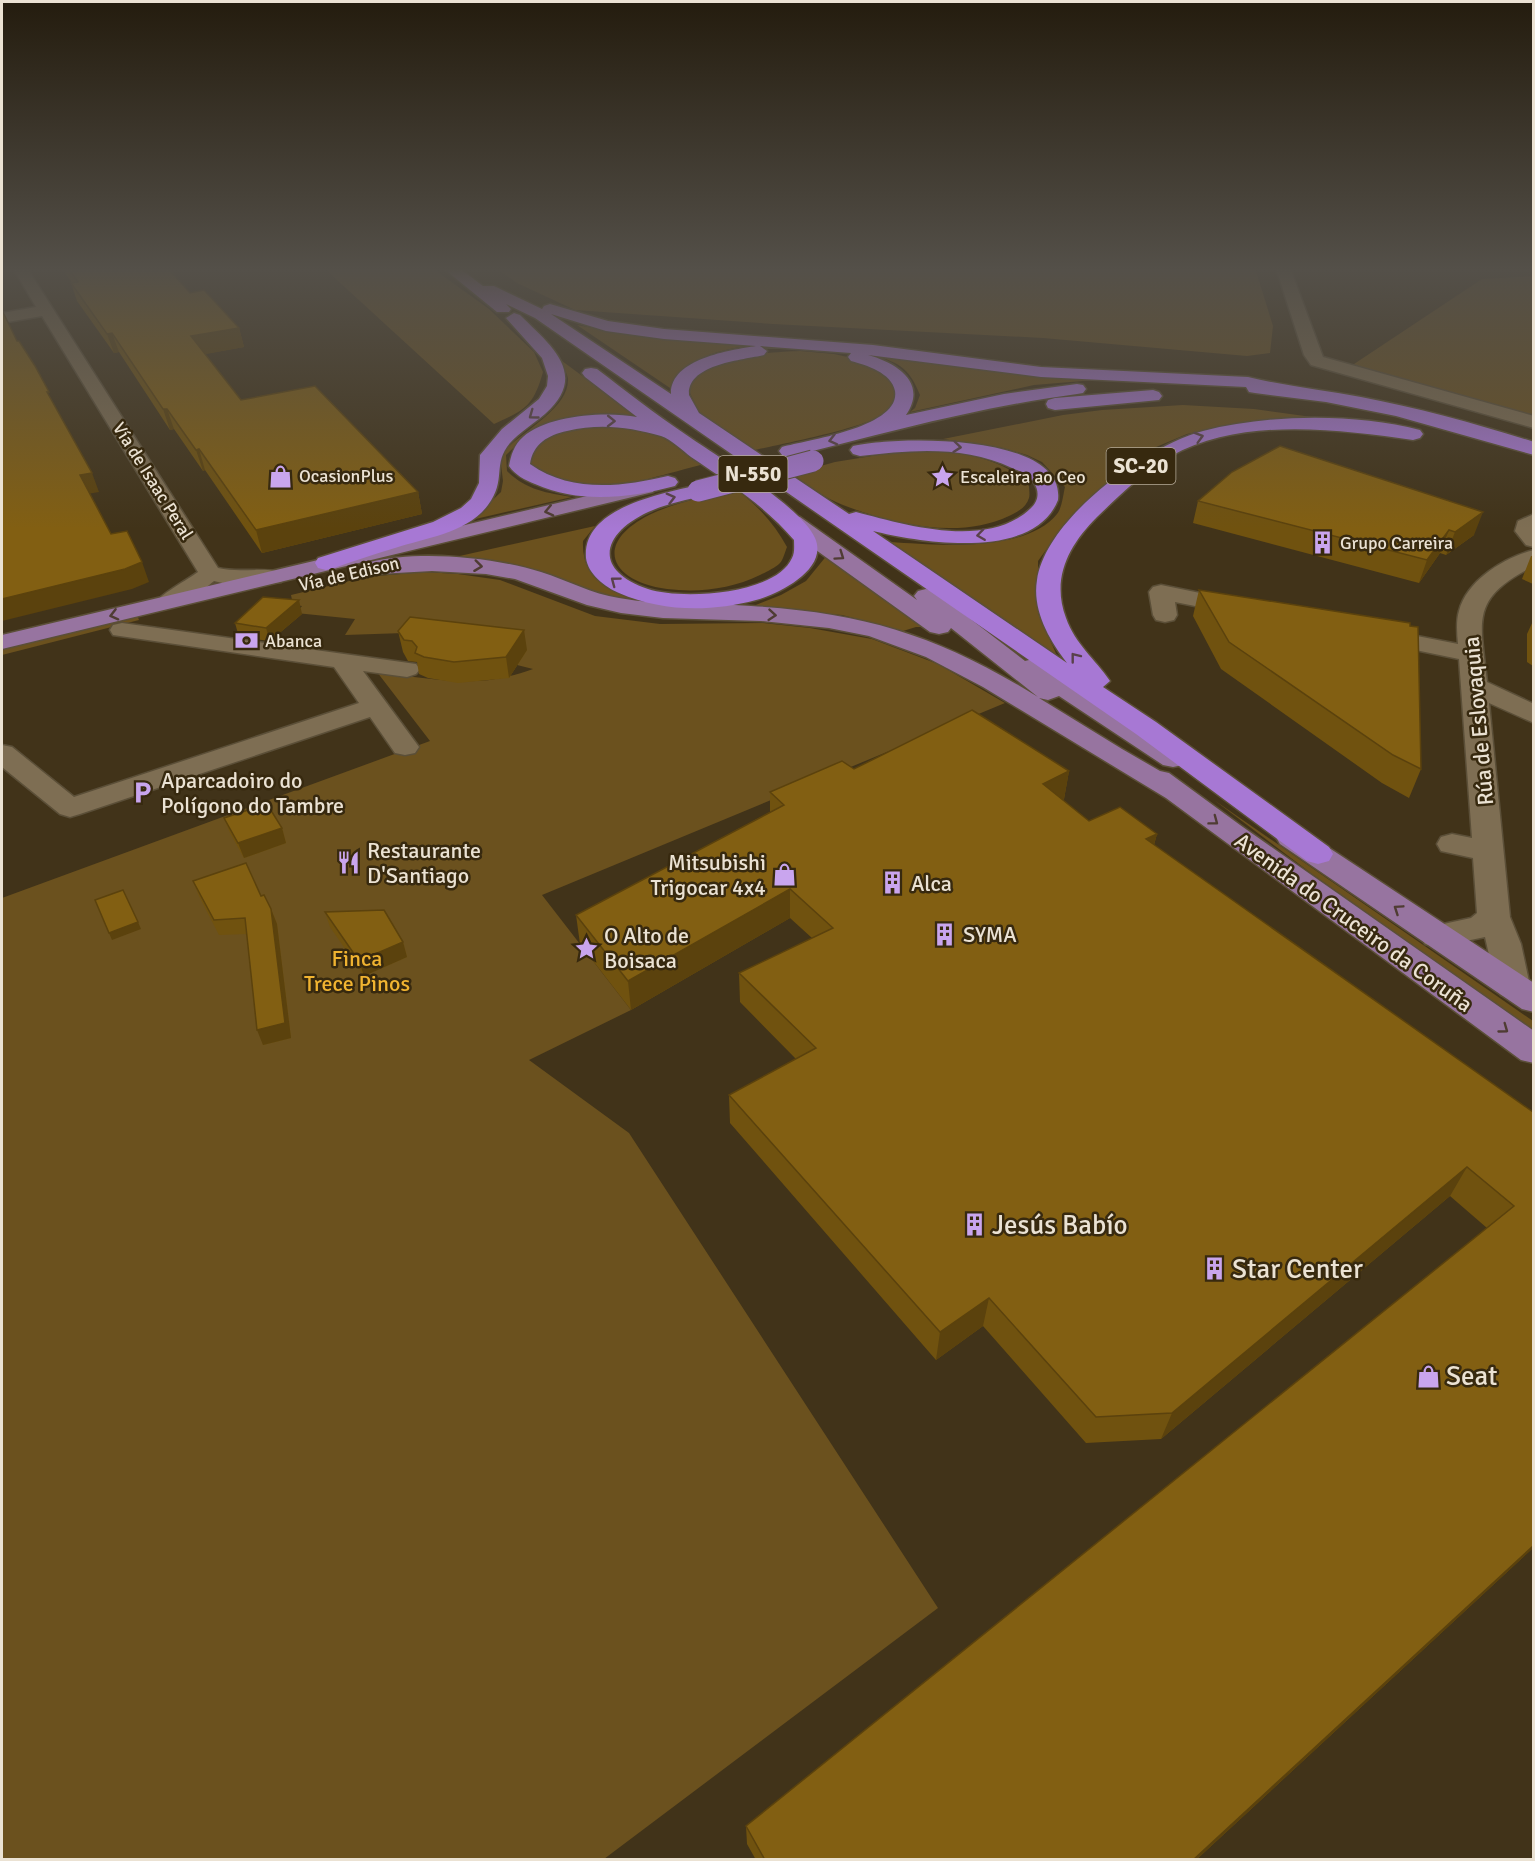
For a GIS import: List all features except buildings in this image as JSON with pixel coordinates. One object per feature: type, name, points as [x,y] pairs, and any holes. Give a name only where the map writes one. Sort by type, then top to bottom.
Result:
[{"type":"highway","points":[[326,563],[440,527],[463,516],[487,492],[490,455],[512,431],[541,410],[553,394],[557,378],[553,364],[545,355]]},
{"type":"highway","points":[[566,355],[673,435],[770,503],[792,522],[805,540],[804,560],[779,584],[731,598],[690,601],[663,599],[625,589],[599,568],[595,558],[598,539],[615,521],[645,497]]},
{"type":"highway","name":"N-550","points":[[583,355],[926,596]]},
{"type":"highway","points":[[600,355],[690,414]]},
{"type":"highway","points":[[690,414],[681,400],[680,388],[687,377],[714,360],[736,355]]},
{"type":"highway","points":[[840,355],[864,359],[896,375],[904,386],[906,396],[904,402],[895,415],[876,428]]},
{"type":"highway","points":[[910,355],[1041,372],[1248,382],[1277,390]]},
{"type":"highway","points":[[689,485],[789,451],[876,428],[1036,393],[1095,387],[1215,385],[1277,390],[1339,399],[1441,420],[1533,449]]},
{"type":"highway","name":"SC-20","points":[[689,485],[813,461],[1024,410],[1090,400],[1162,396],[1247,399],[1384,419],[1467,441],[1533,463]]},
{"type":"highway","name":"N-550","points":[[690,414],[832,511]]},
{"type":"highway","points":[[645,497],[555,486],[531,476],[519,466],[518,455],[523,446],[543,433],[580,422],[624,421],[646,425],[673,435]]},
{"type":"highway","name":"SC-20","points":[[1146,728],[1072,656],[1054,622],[1046,586],[1052,564],[1061,545],[1074,528],[1123,480],[1168,448],[1210,434],[1257,427],[1337,426],[1467,441]]},
{"type":"highway","points":[[832,511],[896,531],[958,537],[1005,530],[1025,524],[1039,514],[1047,504],[1049,493],[1044,482],[1033,470],[1016,460],[993,453],[927,444],[857,450]]},
{"type":"highway","name":"Vía de Edison","points":[[645,497],[689,485]]},
{"type":"highway","points":[[832,511],[988,622],[1146,728],[1318,854]]},
{"type":"main road","name":"Vía de Edison","points":[[2,642],[326,563],[645,497]]},
{"type":"main road","name":"Vía de Edison","points":[[2,662],[645,497]]},
{"type":"main road","points":[[792,522],[1114,755]]},
{"type":"main road","points":[[378,567],[434,563],[478,565],[521,573],[598,601],[620,606],[666,611],[767,614],[844,623],[875,630],[943,654],[994,680],[1076,733],[1176,792]]},
{"type":"main road","points":[[926,596],[1176,792]]},
{"type":"main road","name":"Avenida do Cruceiro da Coruña","points":[[926,596],[1318,854],[1523,993]]},
{"type":"main road","name":"Avenida do Cruceiro da Coruña","points":[[1176,792],[1533,1050]]},
{"type":"street","name":"Vía de Isaac Peral","points":[[74,355],[210,573]]},
{"type":"street","points":[[1312,355],[1317,361],[1533,422]]},
{"type":"street","points":[[1533,520],[1526,526],[1526,531],[1533,540]]},
{"type":"street","name":"Rúa de Eslovaquia","points":[[1523,993],[1494,917],[1472,654],[1471,608],[1481,591],[1497,577],[1533,557]]},
{"type":"street","points":[[169,601],[188,591],[210,573],[235,579],[273,577]]},
{"type":"street","points":[[1164,615],[1161,592],[1263,613]]},
{"type":"street","points":[[122,630],[407,669]]},
{"type":"street","points":[[1354,631],[1472,654]]},
{"type":"street","points":[[342,660],[405,747]]},
{"type":"street","points":[[2,753],[70,808],[376,706]]},
{"type":"street","points":[[1477,707],[1502,708],[1533,715]]},
{"type":"street","points":[[1477,707],[1510,723],[1533,725]]},
{"type":"street","points":[[1452,844],[1488,851]]},
{"type":"street","points":[[1437,936],[1481,927],[1494,917]]},
{"type":"green space","points":[[419,355],[535,355],[543,372],[531,400],[520,411],[494,424]]},
{"type":"green space","points":[[621,355],[710,355],[686,367],[670,388]]},
{"type":"green space","points":[[756,355],[838,355],[861,360],[893,380],[897,394],[889,411],[864,423],[750,451],[702,418],[688,389],[698,372],[707,366],[732,358]]},
{"type":"green space","points":[[873,355],[1107,379],[1034,385],[910,412],[915,408],[920,395],[916,385],[901,366]]},
{"type":"green space","points":[[1368,355],[1533,355],[1533,417],[1351,366]]},
{"type":"green space","points":[[558,358],[642,420],[628,418],[524,438],[506,455],[507,471],[529,487],[572,497],[471,520],[501,492],[503,481],[500,456],[551,411],[566,390],[568,379]]},
{"type":"green space","points":[[1183,405],[1254,409],[1363,424],[1252,423],[1221,427],[1187,434],[1149,450],[1128,466],[1059,532],[1038,561],[1038,613],[1058,658],[891,542],[955,545],[1003,541],[1043,527],[1059,511],[1065,487],[1042,462],[1003,448],[943,439],[1063,415]]},
{"type":"green space","points":[[620,425],[659,435],[704,464],[631,483],[593,487],[557,482],[528,467],[529,449],[552,436],[583,427]]},
{"type":"green space","points":[[915,449],[976,457],[1005,467],[1029,485],[1028,501],[1015,513],[990,523],[969,527],[926,527],[883,518],[843,505],[823,495],[792,474],[835,462]]},
{"type":"green space","points":[[736,489],[764,515],[787,547],[781,562],[776,567],[738,584],[715,589],[691,590],[648,585],[633,579],[622,570],[616,560],[615,549],[620,538],[631,526],[670,506]]},
{"type":"green space","points":[[595,526],[583,541],[588,568],[604,585],[651,606],[446,559]]},
{"type":"green space","points":[[828,554],[924,627],[903,631],[842,615],[748,608],[781,595],[806,581]]},
{"type":"green space","name":"Finca Trece Pinos","points":[[424,572],[500,580],[595,616],[660,624],[763,623],[810,628],[872,639],[938,664],[1005,703],[542,895],[631,1010],[529,1060],[629,1133],[938,1608],[604,1859],[2,1859],[2,898],[430,741],[377,672],[437,680],[474,681],[513,675],[533,669],[517,665],[526,650],[434,632],[345,635],[355,619],[296,613],[302,606],[293,605],[291,595],[366,577]]},
{"type":"green space","points":[[137,615],[139,620],[2,655],[2,649]]},
{"type":"green space","points":[[1214,800],[1533,1021],[1533,1030],[1312,874]]},
{"type":"place","name":"OcasionPlus","points":[[281,476]]},
{"type":"place","name":"Escaleira ao Ceo","points":[[942,477]]},
{"type":"place","name":"Grupo Carreira","points":[[1322,543]]},
{"type":"place","name":"Abanca","points":[[247,641]]},
{"type":"place","name":"Aparcadoiro do Polígono do Tambre","points":[[143,793]]},
{"type":"place","name":"Restaurante D'Santiago","points":[[349,863]]},
{"type":"place","name":"Mitsubishi Trigocar 4x4","points":[[784,875]]},
{"type":"place","name":"Alca","points":[[893,883]]},
{"type":"place","name":"SYMA","points":[[945,934]]},
{"type":"place","name":"O Alto de Boisaca","points":[[586,948]]},
{"type":"place","name":"Jesús Babío","points":[[974,1225]]},
{"type":"place","name":"Star Center","points":[[1214,1269]]},
{"type":"place","name":"Seat","points":[[1428,1376]]}]
